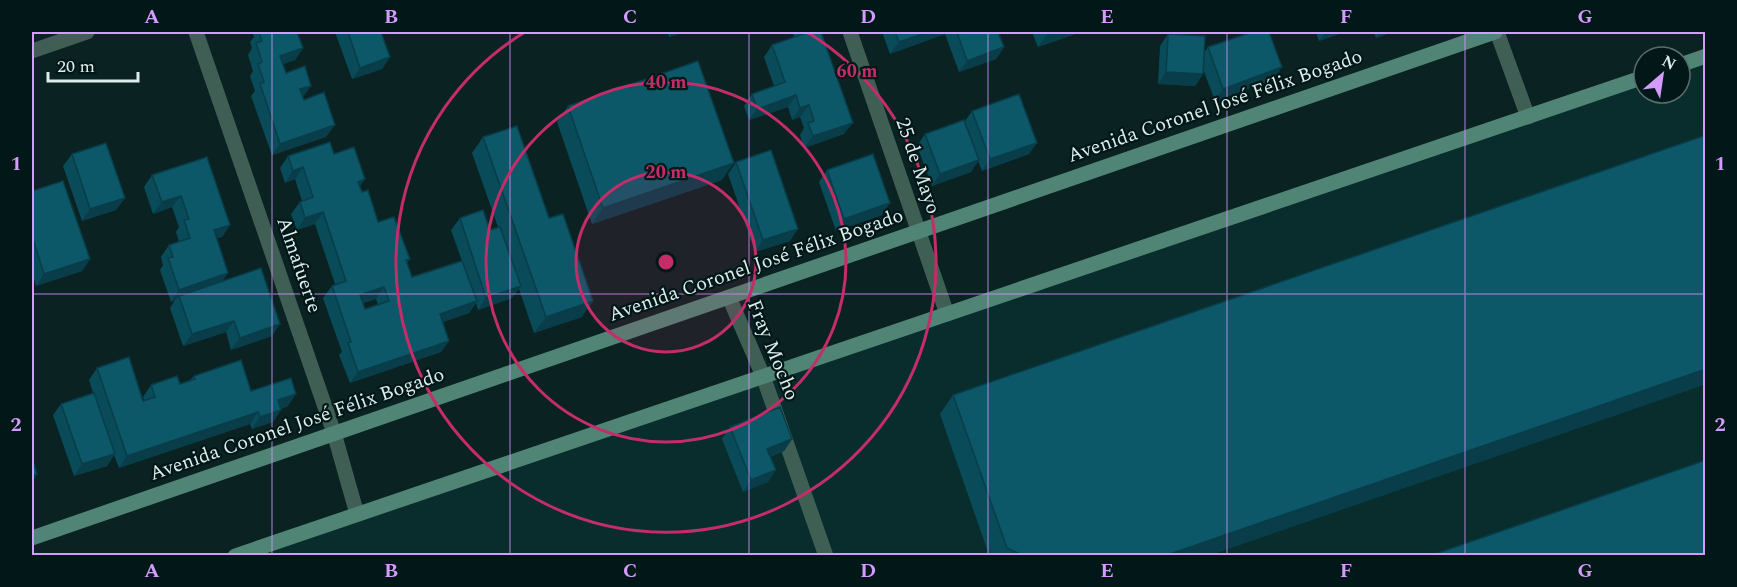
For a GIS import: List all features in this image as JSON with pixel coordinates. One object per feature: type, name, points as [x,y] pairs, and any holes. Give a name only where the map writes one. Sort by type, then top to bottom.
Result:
[{"type":"main road","name":"Avenida Coronel José Félix Bogado","points":[[32,538],[1496,32]]},
{"type":"main road","points":[[235,555],[1632,81]]},
{"type":"street","points":[[32,51],[87,32]]},
{"type":"street","name":"Almafuerte","points":[[196,32],[334,433],[357,514]]},
{"type":"street","name":"25 de Mayo","points":[[850,32],[946,314]]},
{"type":"street","points":[[1496,32],[1528,117]]},
{"type":"street","name":"Fray Mocho","points":[[729,297],[763,376],[826,555]]},
{"type":"shaded area","points":[[1705,56],[1705,555],[235,556],[1632,81],[1632,105],[1692,105],[1692,61]]},
{"type":"building","points":[[259,32],[297,32],[303,48],[280,56],[286,73],[305,66],[311,86],[300,89],[304,100],[324,92],[335,125],[280,144],[260,84],[264,82],[258,64],[262,62],[256,43],[262,41]]},
{"type":"building","points":[[348,32],[381,32],[390,57],[360,68]]},
{"type":"building","points":[[805,32],[821,32],[853,123],[813,136],[808,123],[814,121],[809,105],[800,108],[796,95],[757,109],[752,94],[785,82],[772,45]]},
{"type":"building","points":[[895,32],[928,32],[899,42]]},
{"type":"building","points":[[957,32],[998,32],[1004,47],[967,61]]},
{"type":"building","points":[[1252,32],[1269,32],[1282,67],[1223,89],[1208,47]]},
{"type":"building","points":[[1168,34],[1205,36],[1203,74],[1166,72]]},
{"type":"building","points":[[698,61],[734,163],[603,208],[568,106]]},
{"type":"building","points":[[1019,94],[1037,143],[990,159],[972,111]]},
{"type":"building","points":[[964,120],[979,160],[940,174],[925,134]]},
{"type":"building","points":[[517,126],[549,218],[563,214],[593,301],[546,317],[483,137]]},
{"type":"building","points":[[1706,135],[1706,369],[1167,555],[1022,555],[1007,548],[953,395]]},
{"type":"building","points":[[330,142],[334,154],[354,147],[365,179],[358,182],[362,192],[368,190],[378,222],[394,217],[410,259],[406,260],[412,277],[462,261],[477,301],[440,314],[449,341],[358,372],[348,343],[351,342],[332,286],[346,281],[323,212],[305,218],[300,202],[313,197],[303,167],[293,171],[288,156]],"holes":[[[384,287],[389,301],[365,309],[360,295]]]},
{"type":"building","points":[[106,143],[125,198],[90,209],[72,154]]},
{"type":"building","points":[[771,150],[798,229],[763,240],[736,162]]},
{"type":"building","points":[[873,154],[890,203],[844,219],[827,170]]},
{"type":"building","points":[[207,157],[230,225],[214,230],[228,273],[179,290],[168,258],[173,257],[169,245],[190,238],[184,220],[189,219],[181,196],[162,202],[152,175]]},
{"type":"building","points":[[63,181],[90,259],[44,274],[32,236],[32,191]]},
{"type":"building","points":[[483,210],[490,230],[500,227],[521,286],[486,298],[460,218]]},
{"type":"building","points":[[261,268],[280,324],[240,338],[234,321],[192,334],[179,296]]},
{"type":"building","points":[[129,357],[143,401],[155,397],[151,385],[177,376],[180,384],[195,379],[194,376],[241,360],[251,391],[291,378],[296,394],[278,400],[281,410],[260,417],[258,412],[127,456],[97,368]]},
{"type":"building","points":[[94,393],[115,454],[82,464],[61,404]]},
{"type":"building","points":[[780,407],[792,439],[767,449],[776,470],[751,480],[730,427]]},
{"type":"building","points":[[32,458],[37,474],[32,476]]},
{"type":"building","points":[[1706,460],[1706,555],[1432,555]]}]
